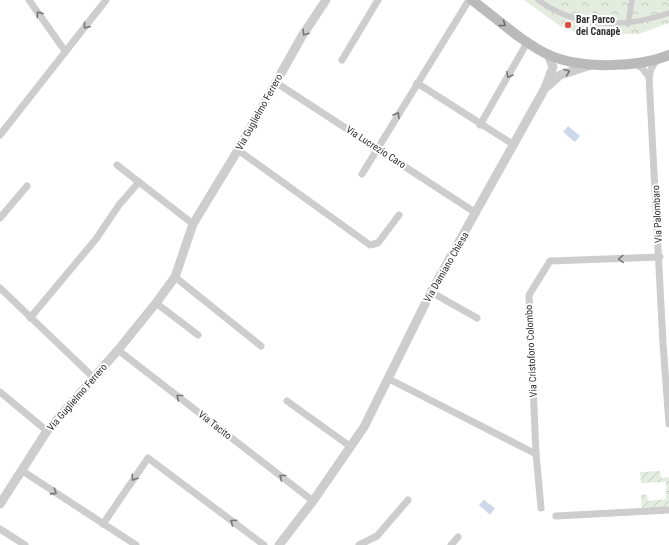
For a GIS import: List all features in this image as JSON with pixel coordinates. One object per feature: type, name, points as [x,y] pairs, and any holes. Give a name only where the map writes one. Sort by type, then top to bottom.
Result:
[{"type":"main road","points":[[472,0],[528,41],[548,54],[560,58],[592,64],[636,64],[656,61],[669,55]]},
{"type":"street","points":[[29,0],[65,51]]},
{"type":"street","points":[[0,135],[106,0]]},
{"type":"street","name":"Via Guglielmo Ferrero","points":[[2,500],[46,431],[118,350],[175,277],[193,224],[238,150],[275,82],[326,0]]},
{"type":"street","points":[[342,60],[378,0]]},
{"type":"street","points":[[362,174],[417,82],[469,0]]},
{"type":"street","points":[[538,0],[558,12],[575,19],[594,23],[628,24],[646,21],[669,13]]},
{"type":"street","points":[[628,24],[632,0]]},
{"type":"street","points":[[480,125],[528,41]]},
{"type":"street","name":"Via Damiano Chiesa","points":[[282,544],[364,427],[431,292],[545,88],[553,67],[548,54]]},
{"type":"street","name":"Via Palombaro","points":[[656,61],[651,69],[649,77],[667,368],[669,424]]},
{"type":"street","name":"Via Damiano Chiesa","points":[[545,88],[560,75],[592,64]]},
{"type":"street","points":[[636,64],[643,68],[649,77]]},
{"type":"street","name":"Via Lucrezio Caro","points":[[275,82],[476,213]]},
{"type":"street","points":[[417,82],[480,125],[514,145]]},
{"type":"street","points":[[238,150],[370,245],[378,243],[399,215]]},
{"type":"street","points":[[117,165],[193,224]]},
{"type":"street","points":[[30,318],[96,239],[119,205],[139,182]]},
{"type":"street","points":[[0,218],[27,186]]},
{"type":"street","name":"Via Cristoforo Colombo","points":[[541,508],[536,454],[529,296],[550,261],[660,257]]},
{"type":"street","points":[[175,277],[261,346]]},
{"type":"street","points":[[0,288],[94,378]]},
{"type":"street","points":[[431,292],[477,318]]},
{"type":"street","points":[[156,303],[198,335]]},
{"type":"street","name":"Via Tacito","points":[[118,350],[313,501]]},
{"type":"street","points":[[389,379],[536,454]]},
{"type":"street","points":[[0,392],[46,431]]},
{"type":"street","points":[[288,402],[351,447]]},
{"type":"street","points":[[103,524],[148,458],[264,545]]},
{"type":"street","points":[[21,470],[136,545]]},
{"type":"street","points":[[359,545],[377,536],[408,500]]},
{"type":"street","points":[[556,516],[669,510]]},
{"type":"street","points":[[0,529],[25,545]]},
{"type":"street","points":[[451,545],[458,537]]},
{"type":"green space","points":[[524,0],[669,0],[669,23],[639,34],[580,33],[560,26]]},
{"type":"green space","points":[[660,471],[661,478],[669,477],[669,509],[642,510],[641,494],[647,495],[648,501],[666,499],[666,482],[641,483],[640,472]]},
{"type":"water","points":[[568,126],[580,136],[575,142],[563,132]]},
{"type":"water","points":[[484,500],[495,508],[490,515],[479,505]]},
{"type":"place","name":"Bar Parco dei Canapè","points":[[568,25]]}]
